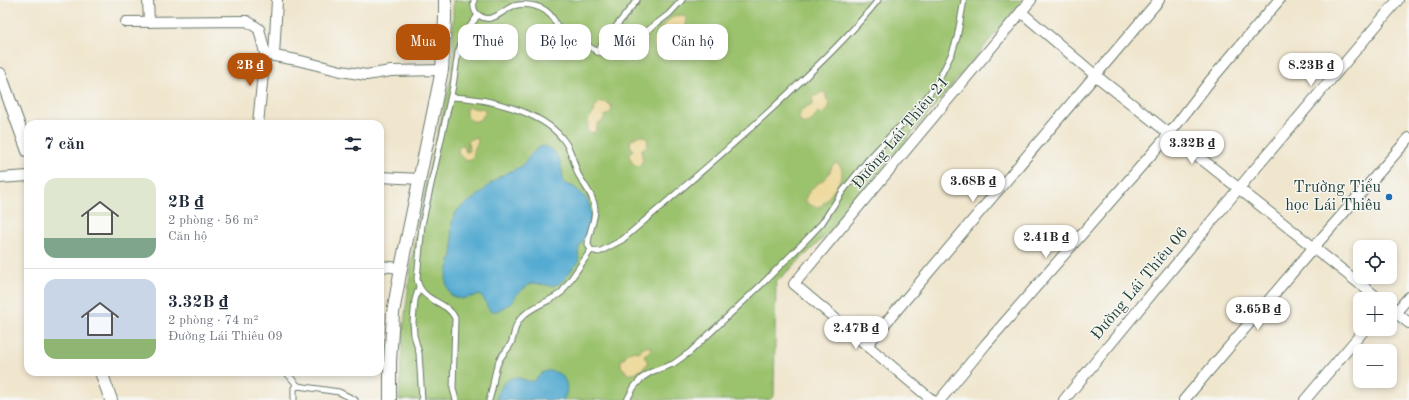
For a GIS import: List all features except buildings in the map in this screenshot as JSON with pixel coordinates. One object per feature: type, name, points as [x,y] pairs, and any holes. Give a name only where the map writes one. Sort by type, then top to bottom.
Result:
[{"type":"street","points":[[148,0],[149,22]]},
{"type":"street","points":[[259,120],[270,55],[277,0]]},
{"type":"street","points":[[390,400],[392,319],[401,268],[442,70],[445,18],[444,0]]},
{"type":"street","name":"Đường Lái Thiêu 21","points":[[867,345],[794,284],[1031,0]]},
{"type":"street","points":[[932,400],[867,345],[1158,0]]},
{"type":"street","points":[[940,400],[986,344],[1170,133],[1210,81],[1279,0]]},
{"type":"street","name":"Đường Lái Thiêu 06","points":[[1064,400],[1398,0]]},
{"type":"street","points":[[1021,12],[1095,75],[1370,292]]},
{"type":"street","points":[[126,22],[247,21],[259,29],[270,55]]},
{"type":"street","points":[[270,55],[366,75],[391,71],[442,70]]},
{"type":"street","points":[[0,74],[24,140]]},
{"type":"street","points":[[1184,400],[1409,138]]},
{"type":"street","points":[[0,178],[24,176]]},
{"type":"street","points":[[384,177],[420,179]]},
{"type":"street","points":[[384,266],[401,268]]},
{"type":"street","points":[[1397,307],[1409,297]]},
{"type":"street","points":[[1397,313],[1409,323]]},
{"type":"street","points":[[1305,400],[1359,336]]},
{"type":"street","points":[[102,376],[111,400]]},
{"type":"lane","points":[[474,0],[474,8],[478,15],[485,18],[499,15],[514,6],[534,5],[549,14],[559,28],[574,35],[597,52],[611,55],[619,52],[670,14],[682,0]]},
{"type":"lane","points":[[597,52],[637,0]]},
{"type":"lane","points":[[451,97],[477,99],[503,104],[543,121],[556,131],[570,149],[578,174],[592,199],[594,216],[588,242],[589,248],[596,253],[603,251],[622,240],[710,165],[782,100],[834,50],[878,0]]},
{"type":"lane","points":[[627,400],[634,387],[642,378],[651,372],[673,364],[690,352],[802,245],[822,223],[843,191],[867,160],[918,109],[931,92],[945,68],[957,38],[964,0]]},
{"type":"lane","points":[[456,400],[453,389],[455,318],[452,312],[430,299],[419,287],[417,279],[422,225],[451,97],[458,52],[460,44],[478,15]]},
{"type":"lane","points":[[489,400],[494,387],[499,361],[511,343],[513,331],[518,321],[528,312],[556,297],[562,292],[591,250]]},
{"type":"lane","points":[[419,287],[415,300],[413,322],[414,335],[419,353],[422,400]]},
{"type":"lane","points":[[289,376],[298,386],[339,392],[355,400]]},
{"type":"lane","points":[[294,400],[294,388],[298,386]]},
{"type":"green space","points":[[453,0],[1023,0],[831,231],[776,282],[774,396],[769,400],[399,400],[403,331],[412,258],[425,187],[451,78],[453,57]]},
{"type":"sand","points":[[677,15],[685,16],[686,24],[665,24]]},
{"type":"sand","points":[[657,35],[657,50],[653,45]]},
{"type":"sand","points":[[823,92],[826,93],[826,98],[830,103],[828,110],[822,114],[818,112],[814,119],[810,122],[801,123],[799,118],[802,110],[805,107],[813,105],[813,97]]},
{"type":"sand","points":[[599,102],[610,104],[612,108],[611,112],[605,116],[602,122],[598,123],[595,132],[588,133],[589,118],[594,113],[595,107]]},
{"type":"sand","points":[[469,107],[478,109],[483,108],[485,110],[484,114],[477,121],[471,120],[466,115],[466,109]]},
{"type":"sand","points":[[639,135],[646,137],[648,142],[647,146],[641,150],[643,161],[638,166],[634,165],[629,156],[633,150],[630,145],[631,140]]},
{"type":"sand","points":[[474,138],[478,139],[478,142],[475,147],[473,157],[469,161],[459,155],[458,149],[462,145],[464,146],[466,152],[469,151],[468,141]]},
{"type":"sand","points":[[836,163],[841,167],[842,172],[841,178],[834,191],[821,206],[810,205],[807,203],[807,195],[828,175],[832,166]]},
{"type":"sand","points":[[642,348],[652,348],[650,352],[644,355],[648,363],[641,370],[629,375],[621,366],[621,360],[625,358],[629,352],[640,352]]},
{"type":"water","points":[[542,146],[553,151],[557,155],[561,165],[564,183],[574,187],[582,194],[589,204],[591,216],[590,222],[585,237],[578,250],[578,263],[564,280],[558,284],[553,286],[533,283],[516,295],[513,302],[497,311],[490,311],[480,295],[461,299],[452,296],[447,286],[446,276],[453,250],[452,221],[456,212],[480,194],[495,180],[520,167],[535,150]]},
{"type":"water","points":[[547,371],[558,373],[565,380],[567,389],[563,400],[496,400],[503,384],[506,381],[518,378],[527,381],[534,381],[542,373]]},
{"type":"place","name":"Trường Tiểu học Lái Thiêu","points":[[1389,197]]}]
